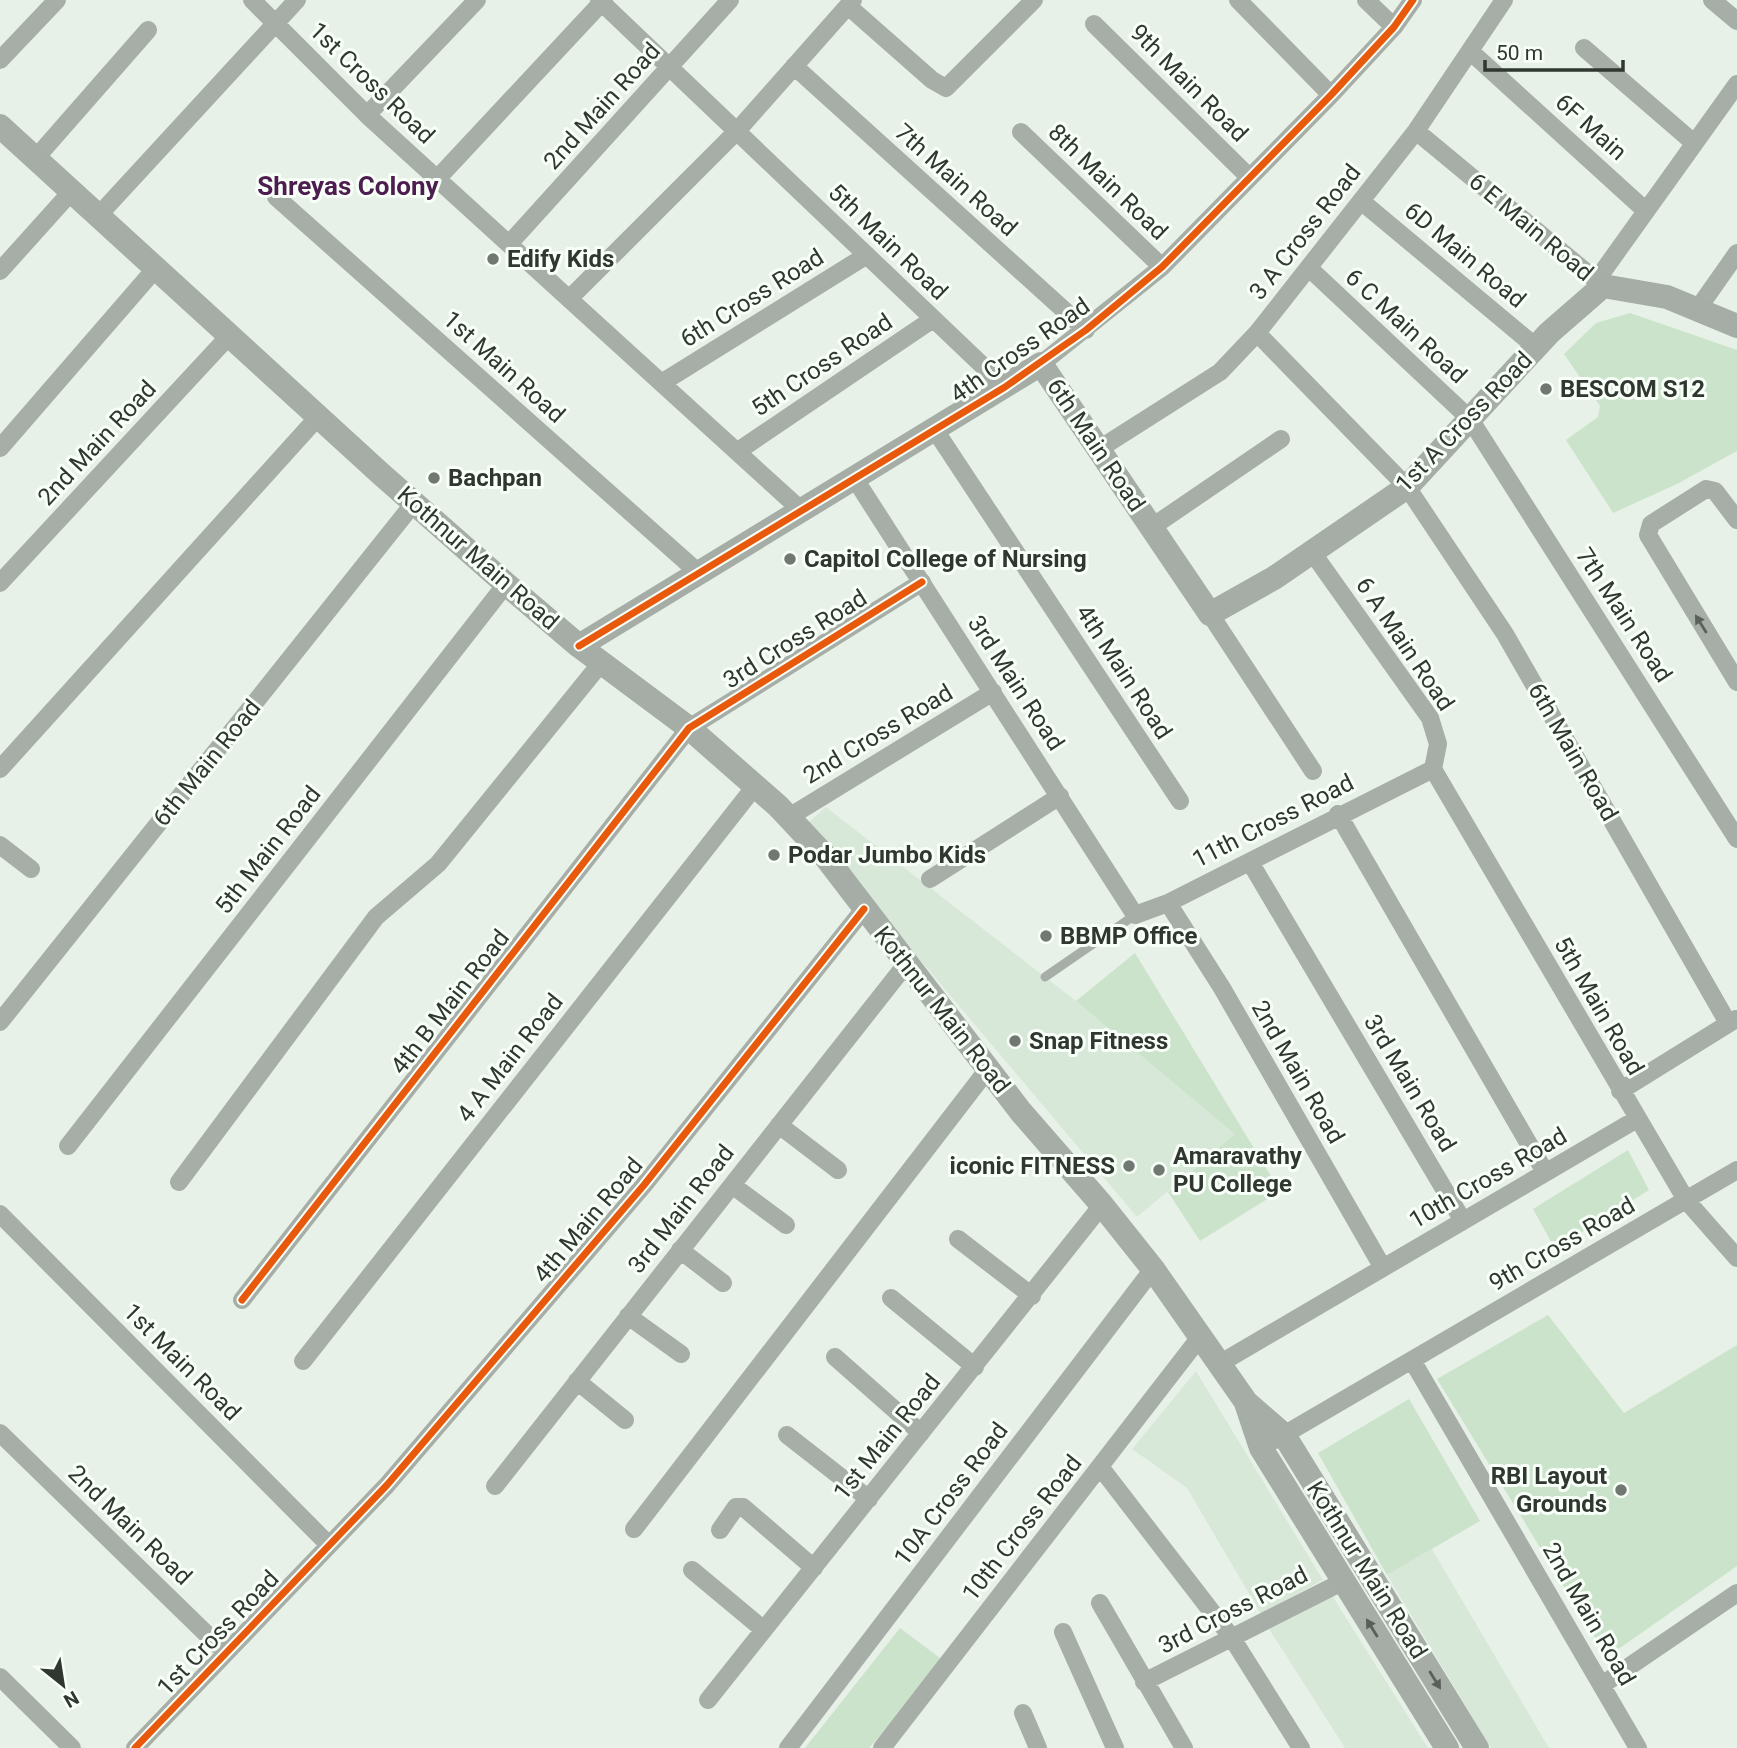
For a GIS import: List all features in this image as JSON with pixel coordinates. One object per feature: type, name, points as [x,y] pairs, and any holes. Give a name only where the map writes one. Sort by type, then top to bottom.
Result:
[{"type":"main road","name":"Kothnur Main Road","points":[[0,126],[414,503],[579,646],[689,728],[756,785],[824,855],[1057,1156],[1102,1205],[1153,1269],[1246,1402],[1284,1435],[1477,1748]]},
{"type":"main road","name":"6 E Main Road","points":[[1600,284],[1667,297],[1737,326]]},
{"type":"main road","name":"1st A Cross Road","points":[[1210,614],[1274,579],[1407,487],[1536,347],[1600,284]]},
{"type":"main road","name":"4th Cross Road","points":[[579,646],[1041,363]]},
{"type":"main road","name":"6th Main Road","points":[[1041,363],[1210,614]]},
{"type":"main road","name":"Kothnur Main Road","points":[[1246,1402],[1261,1448],[1447,1748]]},
{"type":"street","points":[[0,60],[57,0]]},
{"type":"street","points":[[252,0],[274,22],[297,0]]},
{"type":"street","points":[[367,115],[477,0]]},
{"type":"street","name":"2nd Main Road","points":[[509,244],[730,0]]},
{"type":"street","points":[[802,511],[569,299],[737,131],[850,3],[932,80],[946,88],[1034,0]]},
{"type":"street","points":[[1238,0],[1331,95]]},
{"type":"street","points":[[1366,0],[1394,27]]},
{"type":"street","name":"4th Cross Road","points":[[1041,363],[1086,330],[1162,267],[1331,95],[1394,27],[1413,0]]},
{"type":"street","name":"3 A Cross Road","points":[[1099,449],[1220,372],[1257,333],[1416,131],[1504,0]]},
{"type":"street","points":[[1712,0],[1737,20]]},
{"type":"street","points":[[437,179],[602,1],[737,131]]},
{"type":"street","name":"1st Cross Road","points":[[98,216],[274,22],[367,115],[569,299]]},
{"type":"street","name":"9th Main Road","points":[[1094,24],[1249,177]]},
{"type":"street","points":[[35,159],[144,35]]},
{"type":"street","points":[[1584,48],[1694,143]]},
{"type":"street","name":"6F Main","points":[[1471,51],[1646,211]]},
{"type":"street","name":"7th Main Road","points":[[794,66],[1086,330]]},
{"type":"street","name":"1st A Cross Road","points":[[1600,284],[1646,211],[1737,84]]},
{"type":"street","name":"5th Main Road","points":[[737,131],[1005,387]]},
{"type":"street","name":"6 E Main Road","points":[[1416,131],[1600,284]]},
{"type":"street","name":"8th Main Road","points":[[1021,132],[1162,267]]},
{"type":"street","points":[[3,262],[71,191]]},
{"type":"street","name":"1st Main Road","points":[[276,197],[700,574]]},
{"type":"street","name":"6D Main Road","points":[[1362,201],[1536,347]]},
{"type":"street","points":[[1697,310],[1737,253]]},
{"type":"street","name":"6th Cross Road","points":[[663,382],[867,255]]},
{"type":"street","points":[[0,448],[156,268]]},
{"type":"street","name":"6 C Main Road","points":[[1309,268],[1469,419]]},
{"type":"street","name":"5th Cross Road","points":[[738,451],[933,319]]},
{"type":"street","name":"6th Main Road","points":[[1257,333],[1407,487],[1505,634],[1733,1021]]},
{"type":"street","name":"2nd Main Road","points":[[0,583],[229,336]]},
{"type":"street","points":[[0,769],[318,417]]},
{"type":"street","name":"7th Main Road","points":[[1469,419],[1737,838]]},
{"type":"street","name":"4th Main Road","points":[[935,430],[1180,802]]},
{"type":"street","points":[[1152,527],[1281,439]]},
{"type":"street","name":"3rd Main Road","points":[[855,479],[1135,915]]},
{"type":"street","points":[[1737,520],[1715,491],[1706,489],[1651,524],[1648,534],[1737,682]]},
{"type":"street","name":"6th Main Road","points":[[0,1022],[414,503]]},
{"type":"street","name":"6 A Main Road","points":[[1312,552],[1430,718],[1438,744],[1433,769]]},
{"type":"street","name":"3rd Cross Road","points":[[689,728],[922,582]]},
{"type":"street","name":"5th Main Road","points":[[68,1146],[506,584]]},
{"type":"street","name":"6th Main Road","points":[[1210,614],[1313,771]]},
{"type":"street","points":[[179,1182],[376,917],[438,864],[601,663]]},
{"type":"street","name":"2nd Cross Road","points":[[789,817],[993,692]]},
{"type":"street","name":"4th B Main Road","points":[[242,1300],[689,728]]},
{"type":"street","name":"5th Main Road","points":[[1433,769],[1686,1200],[1737,1258]]},
{"type":"street","name":"11th Cross Road","points":[[1135,915],[1168,903],[1338,814],[1433,769]]},
{"type":"street","name":"4 A Main Road","points":[[303,1361],[756,785]]},
{"type":"street","points":[[930,879],[1060,796]]},
{"type":"street","points":[[1338,814],[1545,1172]]},
{"type":"street","points":[[0,845],[31,869]]},
{"type":"street","name":"3rd Main Road","points":[[1250,862],[1463,1221]]},
{"type":"street","name":"2nd Main Road","points":[[1168,903],[1222,988],[1383,1268]]},
{"type":"street","name":"4th Main Road","points":[[329,1545],[387,1485],[644,1185],[864,909]]},
{"type":"street","name":"3rd Main Road","points":[[495,1486],[907,962]]},
{"type":"street","points":[[1620,1091],[1733,1021]]},
{"type":"street","points":[[634,1529],[988,1069]]},
{"type":"street","name":"10th Cross Road","points":[[1219,1364],[1637,1119]]},
{"type":"street","points":[[779,1125],[838,1170]]},
{"type":"street","name":"9th Cross Road","points":[[1261,1448],[1737,1170]]},
{"type":"street","points":[[732,1185],[786,1224]]},
{"type":"street","name":"1st Main Road","points":[[708,1700],[1102,1205]]},
{"type":"street","name":"1st Main Road","points":[[0,1214],[329,1545]]},
{"type":"street","points":[[958,1239],[1032,1296]]},
{"type":"street","points":[[680,1251],[723,1283]]},
{"type":"street","name":"10A Cross Road","points":[[788,1748],[1153,1269]]},
{"type":"street","points":[[891,1298],[975,1367]]},
{"type":"street","points":[[628,1316],[681,1354]]},
{"type":"street","name":"10th Cross Road","points":[[882,1748],[1200,1337]]},
{"type":"street","points":[[835,1357],[921,1433]]},
{"type":"street","name":"2nd Main Road","points":[[1412,1360],[1639,1748]]},
{"type":"street","points":[[577,1381],[625,1420]]},
{"type":"street","name":"2nd Main Road","points":[[0,1433],[226,1653]]},
{"type":"street","points":[[788,1435],[869,1499]]},
{"type":"street","points":[[1101,1468],[1232,1638],[1301,1748]]},
{"type":"street","points":[[720,1530],[736,1507],[743,1507],[814,1568]]},
{"type":"street","name":"1st Cross Road","points":[[135,1748],[329,1545]]},
{"type":"street","points":[[692,1570],[764,1630]]},
{"type":"street","name":"3rd Cross Road","points":[[1144,1682],[1343,1581]]},
{"type":"street","points":[[1602,1685],[1737,1592]]},
{"type":"street","points":[[1100,1603],[1184,1748]]},
{"type":"street","points":[[1063,1632],[1115,1748]]},
{"type":"street","points":[[0,1677],[72,1748]]},
{"type":"street","points":[[1023,1713],[1038,1748]]},
{"type":"lane","points":[[1045,977],[1135,915]]},
{"type":"shaded area","points":[[1630,313],[1737,350],[1737,451],[1677,484],[1613,513],[1566,440],[1598,417],[1600,406],[1564,354],[1596,323]]},
{"type":"shaded area","points":[[826,807],[1076,1001],[1236,1134],[1137,1217],[890,924],[809,822]]},
{"type":"shaded area","points":[[1135,953],[1280,1191],[1200,1241],[1168,1192],[1235,1134],[1076,1001]]},
{"type":"shaded area","points":[[1628,1150],[1649,1190],[1555,1249],[1533,1209]]},
{"type":"shaded area","name":"RBI Layout Grounds","points":[[1548,1315],[1624,1413],[1737,1345],[1737,1566],[1607,1657],[1437,1379]]},
{"type":"shaded area","points":[[1196,1371],[1323,1580],[1261,1614],[1187,1488],[1132,1449]]},
{"type":"shaded area","points":[[1409,1399],[1480,1521],[1387,1575],[1318,1453]]},
{"type":"shaded area","points":[[1432,1549],[1549,1748],[1491,1748],[1387,1575]]},
{"type":"shaded area","points":[[1331,1594],[1428,1748],[1345,1748],[1269,1629]]},
{"type":"shaded area","points":[[900,1628],[944,1661],[869,1748],[805,1748]]},
{"type":"cycle path","points":[[579,646],[1005,387],[1086,330],[1162,267],[1331,95],[1394,27],[1413,0]]},
{"type":"cycle path","points":[[242,1300],[689,728],[922,582]]},
{"type":"cycle path","points":[[135,1748],[387,1485],[644,1185],[864,909]]},
{"type":"place","name":"Edify Kids","points":[[493,259]]},
{"type":"place","name":"BESCOM S12","points":[[1546,389]]},
{"type":"place","name":"Bachpan","points":[[434,478]]},
{"type":"place","name":"Capitol College of Nursing","points":[[790,559]]},
{"type":"place","name":"Podar Jumbo Kids","points":[[774,855]]},
{"type":"place","name":"BBMP Office","points":[[1046,936]]},
{"type":"place","name":"Snap Fitness","points":[[1015,1041]]},
{"type":"place","name":"iconic FITNESS","points":[[1129,1166]]},
{"type":"place","name":"Amaravathy PU College","points":[[1159,1170]]},
{"type":"place","name":"RBI Layout Grounds","points":[[1621,1490]]},
{"type":"district","name":"Shreyas Colony","points":[[348,186]]}]
